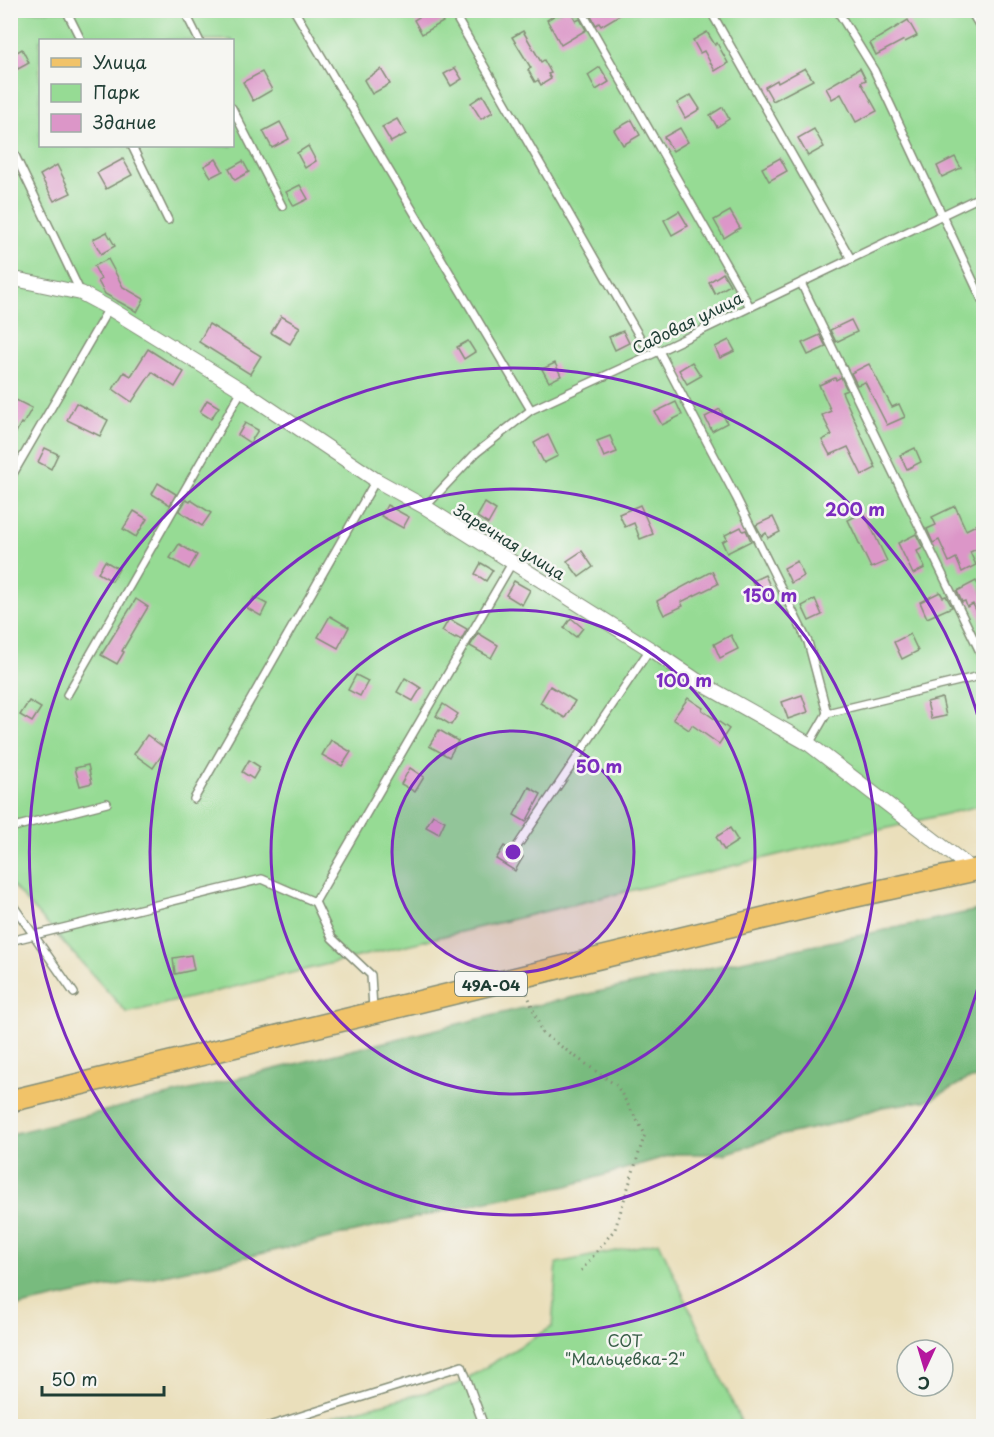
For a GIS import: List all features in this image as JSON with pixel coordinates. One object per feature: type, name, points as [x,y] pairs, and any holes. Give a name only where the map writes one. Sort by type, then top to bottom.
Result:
[{"type":"main road","name":"49А-04","points":[[10,1101],[838,900],[980,871]]},
{"type":"street","name":"Заречная улица","points":[[10,278],[81,293],[109,308],[242,390],[376,480],[425,507],[699,682],[809,744],[980,871]]},
{"type":"lane","points":[[66,10],[80,39]]},
{"type":"lane","points":[[184,10],[198,39]]},
{"type":"lane","points":[[294,10],[531,410]]},
{"type":"lane","points":[[452,10],[642,341],[659,351],[736,497],[808,642],[827,713],[809,744]]},
{"type":"lane","points":[[581,10],[750,307]]},
{"type":"lane","points":[[710,10],[851,259]]},
{"type":"lane","points":[[837,10],[874,70],[984,304]]},
{"type":"lane","points":[[970,10],[984,33]]},
{"type":"lane","points":[[234,112],[282,206]]},
{"type":"lane","points":[[10,145],[81,293]]},
{"type":"lane","points":[[132,147],[168,220]]},
{"type":"lane","name":"Садовая улица","points":[[425,507],[476,453],[531,410],[984,195]]},
{"type":"lane","points":[[801,283],[984,660]]},
{"type":"lane","points":[[10,479],[109,308]]},
{"type":"lane","points":[[67,695],[242,390]]},
{"type":"lane","points":[[194,799],[376,480]]},
{"type":"lane","points":[[315,902],[512,563]]},
{"type":"lane","points":[[518,845],[650,649]]},
{"type":"lane","points":[[827,713],[984,675]]},
{"type":"lane","points":[[10,828],[107,803]]},
{"type":"lane","points":[[10,940],[262,879],[315,902],[332,938],[371,975],[373,1013]]},
{"type":"lane","points":[[10,901],[74,993]]},
{"type":"lane","points":[[269,1426],[462,1366],[484,1426]]},
{"type":"path","points":[[521,977],[542,1033],[617,1086],[645,1134],[615,1229],[581,1271]]},
{"type":"green space","points":[[10,11],[983,11],[983,805],[127,1013],[11,884]]},
{"type":"green space","points":[[983,909],[983,1077],[966,1080],[930,1100],[882,1107],[833,1124],[778,1136],[725,1154],[675,1154],[567,1186],[487,1201],[260,1254],[11,1308],[11,1134],[523,1008]]},
{"type":"green space","name":"СОТ \"Мальцевка-2\"","points":[[659,1242],[743,1426],[295,1426],[458,1384],[552,1327],[557,1263]]},
{"type":"building","points":[[430,10],[436,10],[443,22],[422,34],[414,20]]},
{"type":"building","points":[[563,10],[570,10],[576,21],[580,19],[586,30],[561,45],[547,20]]},
{"type":"building","points":[[592,10],[628,10],[601,26],[599,23],[596,25],[589,13]]},
{"type":"building","points":[[908,20],[917,36],[905,42],[904,40],[876,55],[870,43]]},
{"type":"building","points":[[523,31],[541,62],[544,60],[551,73],[548,74],[551,79],[541,85],[538,80],[535,82],[528,70],[531,68],[512,37]]},
{"type":"building","points":[[707,32],[715,45],[717,43],[728,63],[715,71],[704,51],[700,53],[693,40]]},
{"type":"building","points":[[22,49],[29,63],[18,69],[10,56]]},
{"type":"building","points":[[600,67],[609,82],[596,90],[588,75]]},
{"type":"building","points":[[455,68],[462,79],[451,86],[444,74]]},
{"type":"building","points":[[805,68],[813,80],[773,101],[765,87],[777,80],[778,83]]},
{"type":"building","points":[[860,68],[866,80],[861,82],[877,111],[856,122],[841,94],[832,99],[826,88]]},
{"type":"building","points":[[381,69],[390,84],[372,94],[364,80]]},
{"type":"building","points":[[262,72],[272,90],[253,101],[243,82]]},
{"type":"building","points":[[483,95],[493,112],[481,119],[471,103]]},
{"type":"building","points":[[691,95],[700,109],[685,118],[677,103]]},
{"type":"building","points":[[723,107],[729,119],[717,127],[710,115]]},
{"type":"building","points":[[397,119],[406,134],[391,142],[382,127]]},
{"type":"building","points":[[632,120],[640,135],[623,145],[614,130]]},
{"type":"building","points":[[280,122],[289,139],[272,148],[263,131]]},
{"type":"building","points":[[680,128],[688,142],[673,151],[664,137]]},
{"type":"building","points":[[814,129],[824,147],[808,156],[798,138]]},
{"type":"building","points":[[308,146],[316,161],[305,168],[297,153]]},
{"type":"building","points":[[955,157],[961,168],[942,177],[937,166]]},
{"type":"building","points":[[780,158],[787,171],[769,181],[762,168]]},
{"type":"building","points":[[123,159],[132,175],[106,189],[97,173]]},
{"type":"building","points":[[216,159],[223,171],[211,177],[204,166]]},
{"type":"building","points":[[243,161],[249,172],[235,180],[229,169]]},
{"type":"building","points":[[57,165],[71,193],[54,201],[40,175]]},
{"type":"building","points":[[300,185],[308,199],[294,206],[286,192]]},
{"type":"building","points":[[679,211],[688,226],[672,235],[664,220]]},
{"type":"building","points":[[730,211],[740,228],[724,238],[714,220]]},
{"type":"building","points":[[107,232],[115,246],[101,254],[93,239]]},
{"type":"building","points":[[108,259],[123,287],[144,299],[137,312],[105,294],[94,266]]},
{"type":"building","points":[[723,273],[730,285],[715,294],[709,282]]},
{"type":"building","points":[[281,316],[300,327],[290,344],[271,333]]},
{"type":"building","points":[[851,320],[857,332],[836,342],[830,330]]},
{"type":"building","points":[[209,324],[261,356],[250,374],[199,342]]},
{"type":"building","points":[[623,331],[629,343],[615,350],[609,337]]},
{"type":"building","points":[[820,335],[826,347],[808,355],[802,343]]},
{"type":"building","points":[[729,340],[735,351],[720,358],[715,347]]},
{"type":"building","points":[[468,341],[475,352],[464,359],[457,347]]},
{"type":"building","points":[[148,349],[184,372],[175,387],[152,372],[132,402],[113,389],[124,372],[131,376]]},
{"type":"building","points":[[692,362],[701,376],[687,384],[679,370]]},
{"type":"building","points":[[555,363],[561,376],[549,382],[542,369]]},
{"type":"building","points":[[869,364],[892,407],[899,404],[905,417],[887,425],[865,382],[857,385],[851,373]]},
{"type":"building","points":[[841,377],[847,390],[842,392],[876,468],[862,475],[848,447],[830,455],[822,440],[832,435],[822,415],[831,411],[819,385]]},
{"type":"building","points":[[10,397],[32,408],[10,444]]},
{"type":"building","points":[[207,400],[219,407],[211,419],[200,412]]},
{"type":"building","points":[[676,402],[682,415],[662,425],[655,412]]},
{"type":"building","points":[[76,403],[108,420],[100,436],[67,420]]},
{"type":"building","points":[[720,409],[727,423],[712,431],[705,417]]},
{"type":"building","points":[[245,423],[258,430],[250,443],[238,435]]},
{"type":"building","points":[[548,435],[558,456],[544,463],[534,443]]},
{"type":"building","points":[[610,436],[617,452],[604,457],[597,441]]},
{"type":"building","points":[[45,448],[58,454],[51,469],[38,462]]},
{"type":"building","points":[[915,448],[921,462],[907,469],[900,455]]},
{"type":"building","points":[[158,483],[176,494],[170,505],[152,494]]},
{"type":"building","points":[[186,500],[190,502],[191,500],[211,513],[202,526],[179,511]]},
{"type":"building","points":[[485,503],[496,510],[488,524],[477,517]]},
{"type":"building","points":[[387,505],[409,517],[403,528],[381,516]]},
{"type":"building","points":[[640,505],[653,534],[640,539],[634,523],[625,527],[619,514]]},
{"type":"building","points":[[955,506],[966,530],[984,521],[984,541],[979,543],[981,547],[970,552],[976,565],[962,572],[956,558],[949,562],[939,540],[933,543],[927,529],[936,525],[932,517]]},
{"type":"building","points":[[134,511],[147,519],[136,537],[123,529]]},
{"type":"building","points":[[864,512],[887,561],[871,568],[848,520]]},
{"type":"building","points":[[773,517],[780,532],[768,538],[766,533],[762,536],[756,525]]},
{"type":"building","points":[[741,527],[743,531],[746,530],[751,541],[727,553],[722,542],[727,539],[725,535]]},
{"type":"building","points":[[916,534],[923,548],[917,551],[925,568],[913,574],[898,543]]},
{"type":"building","points":[[179,544],[197,555],[189,569],[170,558]]},
{"type":"building","points":[[582,551],[593,567],[579,577],[567,561]]},
{"type":"building","points":[[105,561],[119,569],[112,581],[98,573]]},
{"type":"building","points":[[797,561],[804,576],[791,583],[784,568]]},
{"type":"building","points":[[481,563],[493,570],[486,581],[475,574]]},
{"type":"building","points":[[712,571],[718,584],[681,602],[683,606],[664,615],[657,601]]},
{"type":"building","points":[[765,575],[770,586],[758,593],[752,581]]},
{"type":"building","points":[[514,581],[530,590],[522,605],[506,595]]},
{"type":"building","points":[[976,581],[984,596],[984,627],[973,604],[967,607],[957,591]]},
{"type":"building","points":[[940,592],[943,597],[946,596],[952,607],[927,618],[920,602]]},
{"type":"building","points":[[254,597],[267,604],[261,616],[247,608]]},
{"type":"building","points":[[136,599],[148,607],[122,651],[124,652],[117,664],[101,655]]},
{"type":"building","points":[[815,599],[822,615],[809,621],[802,606]]},
{"type":"building","points":[[330,616],[349,627],[338,648],[318,637]]},
{"type":"building","points":[[571,618],[583,628],[576,637],[564,628]]},
{"type":"building","points":[[449,619],[467,629],[461,640],[442,631]]},
{"type":"building","points":[[478,633],[498,645],[491,658],[470,646]]},
{"type":"building","points":[[910,634],[918,651],[902,659],[894,642]]},
{"type":"building","points":[[731,635],[738,649],[720,658],[714,644]]},
{"type":"building","points":[[356,675],[368,681],[360,696],[348,690]]},
{"type":"building","points":[[405,678],[421,688],[413,701],[397,692]]},
{"type":"building","points":[[550,686],[575,701],[565,718],[540,703]]},
{"type":"building","points":[[802,695],[808,712],[788,719],[782,702]]},
{"type":"building","points":[[688,698],[729,729],[719,744],[692,725],[689,730],[673,719]]},
{"type":"building","points":[[942,698],[946,716],[931,719],[927,702]]},
{"type":"building","points":[[29,701],[41,708],[32,722],[20,715]]},
{"type":"building","points":[[443,704],[458,714],[451,725],[436,716]]},
{"type":"building","points":[[439,730],[458,741],[449,757],[429,746]]},
{"type":"building","points":[[147,735],[166,749],[153,768],[134,754]]},
{"type":"building","points":[[331,740],[351,752],[342,766],[322,755]]},
{"type":"building","points":[[249,760],[260,767],[253,779],[242,772]]},
{"type":"building","points":[[88,765],[92,783],[80,786],[75,768]]},
{"type":"building","points":[[410,768],[424,777],[415,792],[401,784]]},
{"type":"building","points":[[529,787],[541,794],[526,822],[514,815]]},
{"type":"building","points":[[433,815],[445,821],[439,834],[426,827]]},
{"type":"building","points":[[730,828],[738,841],[724,850],[716,837]]},
{"type":"building","points":[[504,846],[523,857],[515,871],[496,859]]},
{"type":"building","points":[[191,955],[194,970],[175,974],[173,958]]}]
